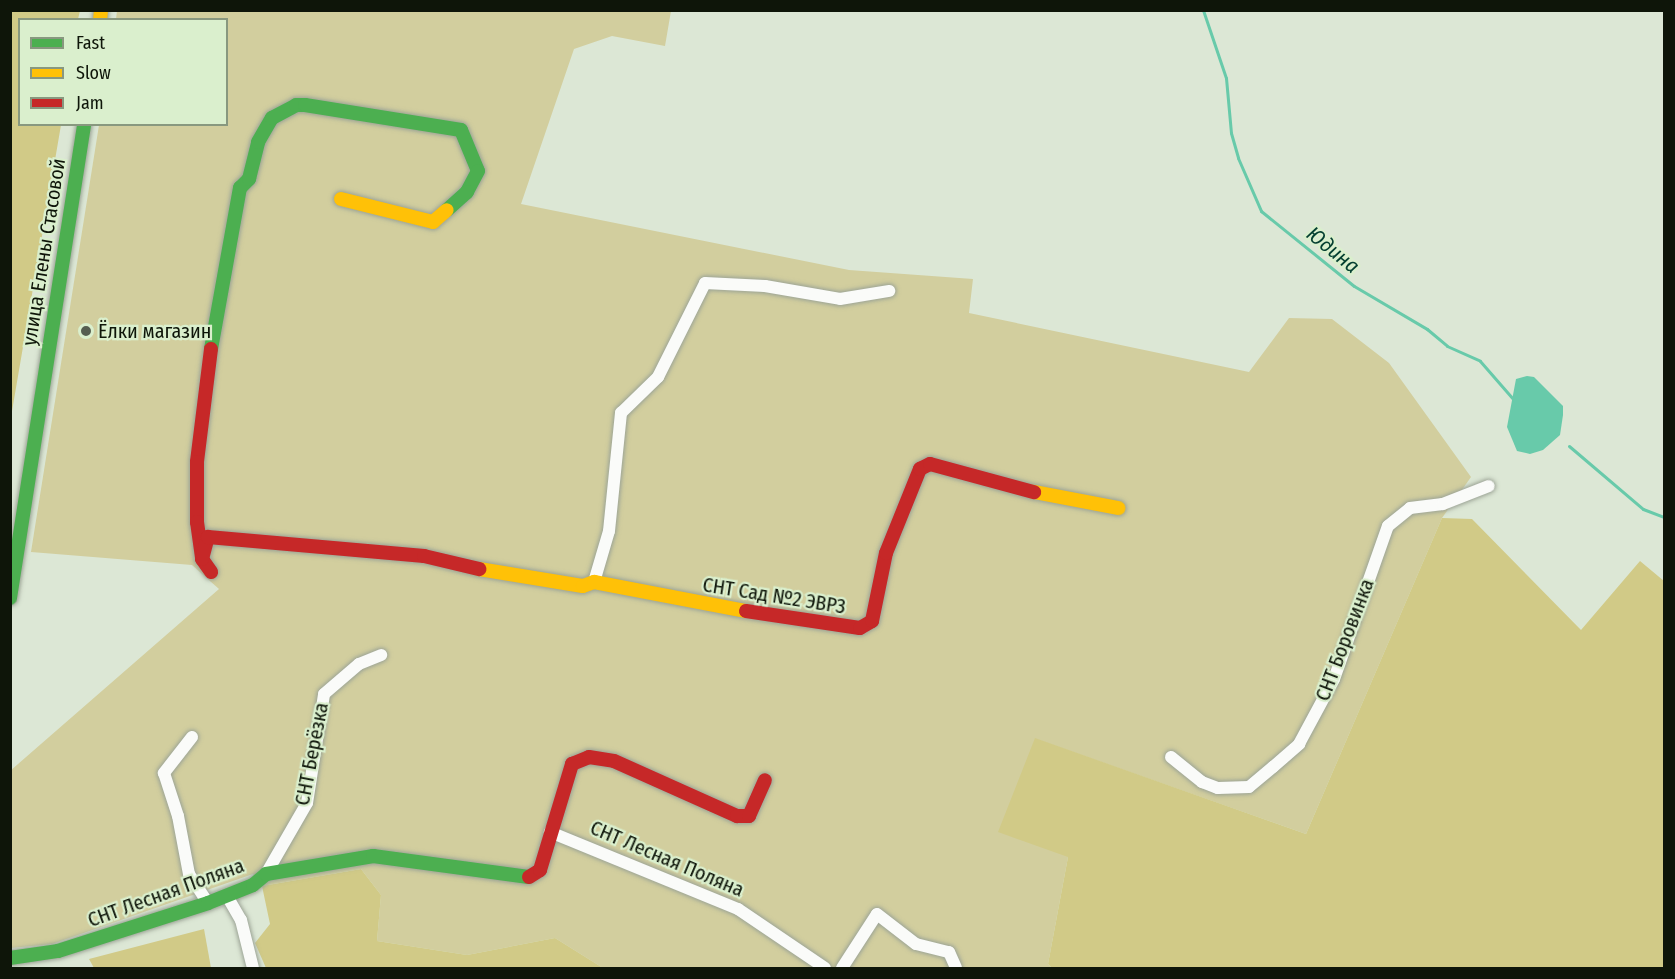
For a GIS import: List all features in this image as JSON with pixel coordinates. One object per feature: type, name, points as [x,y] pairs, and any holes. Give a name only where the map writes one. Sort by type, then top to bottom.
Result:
[{"type":"street","points":[[211,572],[202,559],[196,462],[214,320],[240,188],[249,178],[258,142],[272,118],[296,105],[305,105],[460,130],[478,171],[467,192],[433,222],[341,199]]},
{"type":"street","name":"улица Елены Стасовой","points":[[10,598],[84,126]]},
{"type":"street","points":[[594,582],[609,531],[621,413],[658,377],[705,283],[765,286],[840,299],[889,291]]},
{"type":"street","name":"СНТ Сад №2 ЭВРЗ","points":[[202,559],[208,537],[424,556],[536,579],[583,586],[594,582],[678,601],[860,628],[872,621],[886,553],[920,469],[930,464],[1018,489],[1118,508]]},
{"type":"street","name":"СНТ Боровинка","points":[[1171,757],[1202,782],[1218,788],[1250,787],[1299,744],[1334,678],[1388,526],[1410,508],[1443,504],[1489,486]]},
{"type":"street","name":"СНТ Берёзка","points":[[266,874],[307,802],[324,694],[359,664],[381,655]]},
{"type":"street","points":[[192,737],[164,773],[178,816],[189,874],[208,903]]},
{"type":"street","name":"СНТ Лесная Поляна","points":[[10,958],[58,951],[208,903],[253,885],[266,874],[373,856],[528,878],[540,870],[572,764],[589,757],[614,761],[737,816],[749,816],[765,780]]},
{"type":"street","name":"СНТ Лесная Поляна","points":[[550,832],[738,909],[825,969]]},
{"type":"street","points":[[227,896],[241,920],[253,969]]},
{"type":"street","points":[[842,969],[877,914],[916,944],[949,952],[956,969]]},
{"type":"shaded area","points":[[11,10],[80,11],[78,18],[18,18],[18,126],[61,126],[11,417]]},
{"type":"shaded area","points":[[117,11],[671,11],[665,46],[612,36],[574,49],[521,204],[849,270],[973,279],[969,313],[1249,372],[1289,318],[1332,319],[1389,363],[1471,477],[1442,518],[1306,834],[1036,739],[1068,857],[1048,964],[1052,968],[603,968],[555,938],[467,955],[377,941],[381,895],[361,869],[262,886],[253,874],[52,944],[11,948],[10,771],[219,589],[192,565],[31,552],[99,126],[228,126],[228,18],[116,18]]},
{"type":"shaded area","points":[[1534,377],[1563,406],[1560,435],[1543,450],[1530,454],[1517,451],[1507,427],[1516,379]]},
{"type":"shaded area","points":[[1442,518],[1472,519],[1581,630],[1640,561],[1664,581],[1664,968],[1052,968],[1048,964],[1068,857],[998,832],[1035,738],[1306,834]]},
{"type":"shaded area","points":[[361,869],[381,895],[377,941],[467,955],[555,938],[603,968],[266,968],[255,943],[270,924],[262,886]]},
{"type":"shaded area","points":[[204,929],[211,968],[94,968],[89,959]]},
{"type":"waterway","name":"Юдина","points":[[1203,10],[1226,78],[1231,133],[1238,158],[1261,211],[1354,286],[1427,329],[1447,346],[1480,361],[1514,400]]},
{"type":"waterway","name":"Юдина","points":[[1569,446],[1643,509],[1664,517]]},
{"type":"traffic: fast","points":[[211,349],[240,188],[249,179],[258,142],[272,118],[296,105],[305,105],[461,130],[478,171],[467,192],[447,210]]},
{"type":"traffic: fast","points":[[10,598],[84,126]]},
{"type":"traffic: fast","points":[[10,958],[58,951],[208,903],[253,885],[266,874],[373,856],[529,877]]},
{"type":"traffic: slow","points":[[100,18],[101,10]]},
{"type":"traffic: slow","points":[[341,199],[433,222],[447,210]]},
{"type":"traffic: slow","points":[[1034,492],[1118,508]]},
{"type":"traffic: slow","points":[[479,569],[583,586],[594,582],[746,611]]},
{"type":"traffic: jam","points":[[211,349],[197,462],[197,522],[202,559],[211,572]]},
{"type":"traffic: jam","points":[[746,611],[860,628],[872,621],[886,553],[920,469],[930,464],[1034,492]]},
{"type":"traffic: jam","points":[[202,559],[208,537],[424,556],[479,569]]},
{"type":"traffic: jam","points":[[529,877],[540,870],[572,764],[589,757],[614,761],[737,816],[749,816],[765,780]]},
{"type":"place","name":"Ёлки магазин","points":[[86,331]]}]
